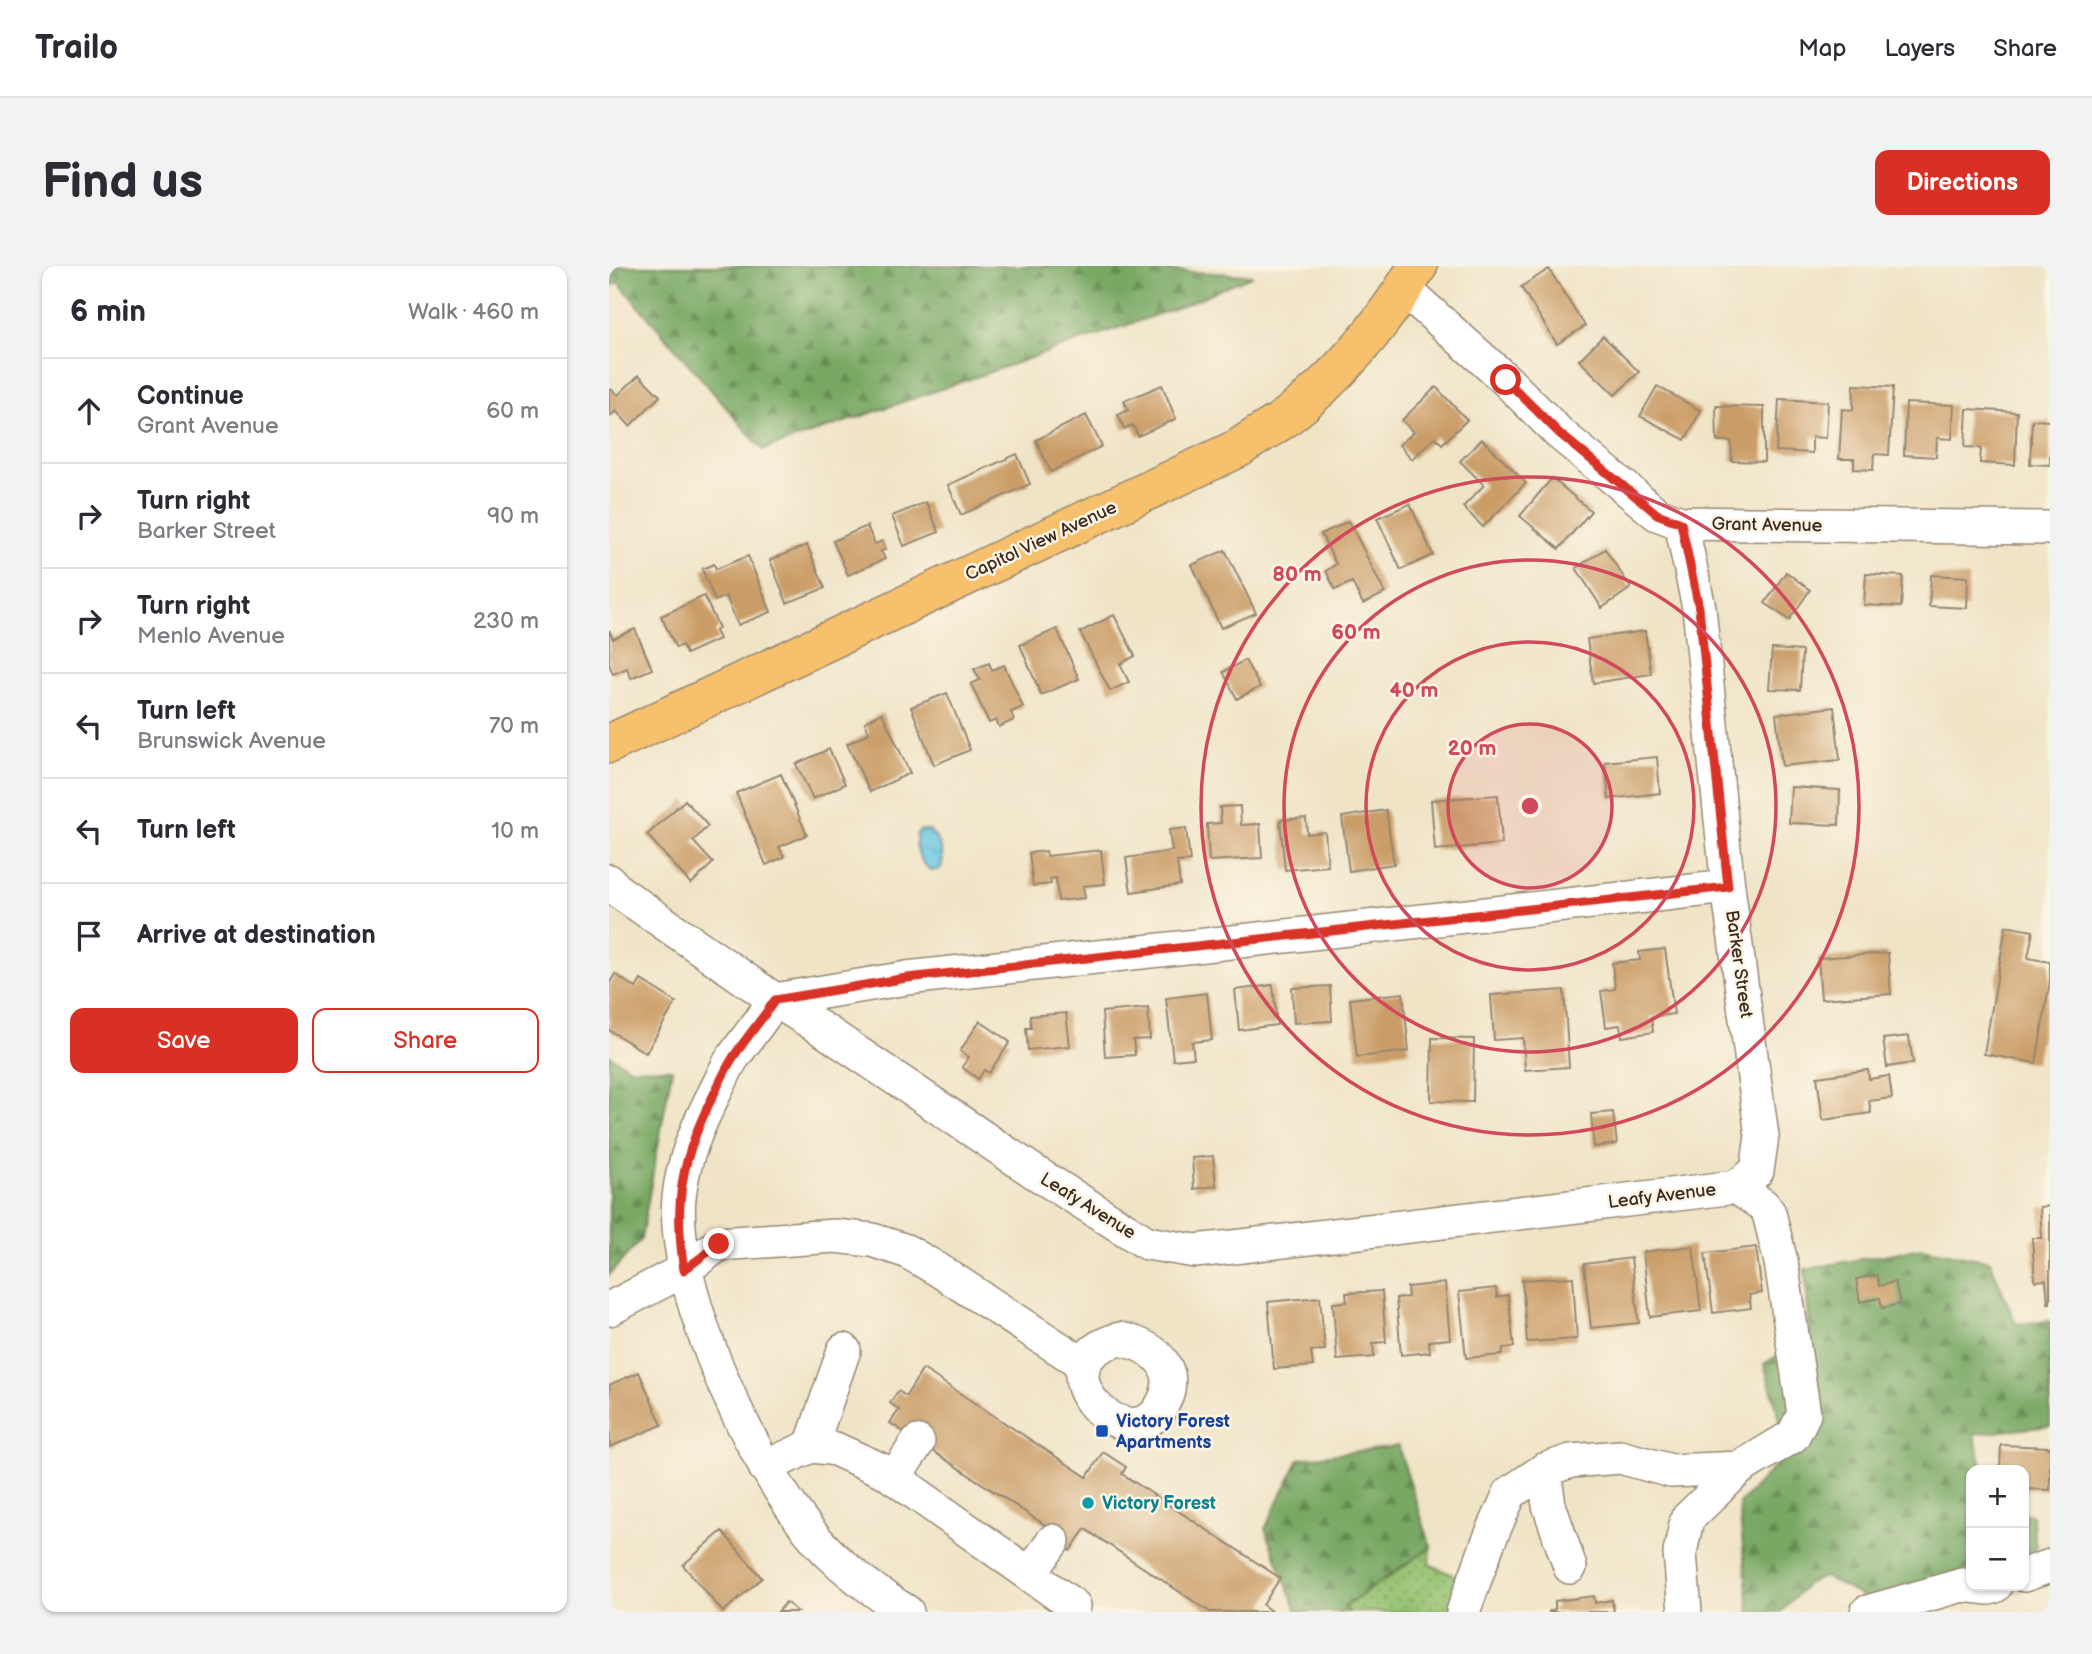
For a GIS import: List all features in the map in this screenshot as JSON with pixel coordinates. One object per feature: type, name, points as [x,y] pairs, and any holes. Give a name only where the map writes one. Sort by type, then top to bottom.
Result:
[{"type":"main road","name":"Capitol View Avenue","points":[[609,744],[1239,448],[1284,418],[1339,369],[1387,315],[1411,277]]},
{"type":"street","name":"Grant Avenue","points":[[1411,277],[1559,433],[1657,514],[1681,523],[2050,528]]},
{"type":"street","name":"Barker Street","points":[[1681,523],[1699,608],[1728,887],[1762,1136],[1757,1171],[1736,1187]]},
{"type":"street","name":"Leafy Avenue","points":[[609,881],[618,891],[775,1000],[828,1032],[1036,1173],[1147,1243],[1195,1251],[1736,1187]]},
{"type":"street","points":[[907,1612],[889,1601],[828,1552],[807,1528],[765,1467],[722,1379],[684,1270],[678,1234],[679,1196],[697,1127],[733,1058],[775,1000],[907,978],[1728,887]]},
{"type":"street","points":[[1685,1612],[1680,1553],[1687,1518],[1739,1468],[1793,1436],[1804,1414],[1781,1262],[1769,1213],[1763,1205],[1736,1187]]},
{"type":"street","points":[[609,1309],[684,1270],[719,1244],[835,1236],[872,1240],[906,1251],[937,1269],[1083,1364]]},
{"type":"street","points":[[811,1446],[844,1350]]},
{"type":"street","points":[[894,1478],[918,1442]]},
{"type":"street","points":[[765,1467],[811,1446],[835,1449],[894,1478],[1074,1606]]},
{"type":"street","points":[[1463,1612],[1510,1493],[1545,1470],[1570,1461],[1620,1457],[1671,1471],[1739,1468]]},
{"type":"street","points":[[1545,1470],[1549,1505],[1570,1567]]},
{"type":"street","points":[[1030,1573],[1053,1541]]},
{"type":"street","points":[[2029,1573],[2050,1566]]},
{"type":"street","points":[[1867,1612],[1966,1585]]},
{"type":"green space","points":[[609,266],[1078,266],[1253,275],[1182,306],[763,450],[618,282],[609,288]]},
{"type":"green space","points":[[609,1055],[630,1068],[672,1069],[641,1239],[609,1275]]},
{"type":"green space","points":[[1922,1248],[1990,1261],[2016,1324],[2050,1321],[2050,1426],[1974,1434],[1982,1465],[1966,1465],[1966,1571],[1869,1600],[1824,1577],[1808,1583],[1781,1612],[1749,1612],[1739,1504],[1778,1463],[1783,1431],[1764,1364],[1810,1335],[1805,1269]]},
{"type":"green space","points":[[1398,1446],[1431,1547],[1344,1607],[1349,1612],[1297,1612],[1265,1529],[1299,1459]]},
{"type":"green space","points":[[2029,1514],[2032,1515],[2036,1549],[2029,1551]]},
{"type":"green space","points":[[1431,1547],[1429,1564],[1459,1578],[1449,1612],[1349,1612],[1344,1608]]},
{"type":"water","points":[[921,830],[929,830],[939,843],[943,858],[940,869],[933,871],[919,855],[916,838]]},
{"type":"building","points":[[1549,269],[1585,326],[1557,344],[1521,287]]},
{"type":"building","points":[[1603,336],[1639,372],[1615,395],[1579,360]]},
{"type":"building","points":[[639,375],[660,396],[630,426],[616,411],[609,417],[609,391],[611,389],[618,395]]},
{"type":"building","points":[[1162,385],[1176,419],[1138,436],[1133,425],[1124,429],[1118,415],[1128,410],[1124,401]]},
{"type":"building","points":[[1854,385],[1893,387],[1889,455],[1874,454],[1873,470],[1854,469],[1854,459],[1839,459],[1842,409],[1853,410]]},
{"type":"building","points":[[1657,386],[1701,411],[1685,440],[1640,416]]},
{"type":"building","points":[[1436,387],[1467,420],[1442,444],[1435,437],[1412,459],[1399,445],[1414,432],[1402,420]]},
{"type":"building","points":[[1779,399],[1828,402],[1826,438],[1812,437],[1812,453],[1776,451]]},
{"type":"building","points":[[1906,403],[1954,405],[1952,439],[1937,438],[1936,457],[1904,455]]},
{"type":"building","points":[[1716,406],[1764,407],[1764,462],[1732,461],[1731,441],[1717,441]]},
{"type":"building","points":[[1967,409],[2017,412],[2015,465],[1980,463],[1981,448],[1965,447]]},
{"type":"building","points":[[1086,415],[1102,446],[1051,472],[1036,440]]},
{"type":"building","points":[[2032,420],[2050,421],[2050,465],[2030,464]]},
{"type":"building","points":[[1482,439],[1526,483],[1483,527],[1463,507],[1484,485],[1460,461]]},
{"type":"building","points":[[1017,454],[1030,484],[961,515],[948,485]]},
{"type":"building","points":[[1552,478],[1591,511],[1559,549],[1520,516]]},
{"type":"building","points":[[926,502],[939,532],[904,546],[892,516]]},
{"type":"building","points":[[1410,504],[1433,555],[1401,570],[1377,518]]},
{"type":"building","points":[[1349,521],[1385,593],[1363,604],[1352,582],[1335,590],[1326,571],[1336,564],[1321,534]]},
{"type":"building","points":[[867,526],[875,544],[882,541],[886,549],[881,551],[885,559],[848,575],[833,541]]},
{"type":"building","points":[[807,545],[825,588],[787,603],[770,560]]},
{"type":"building","points":[[1605,549],[1631,588],[1602,608],[1576,568]]},
{"type":"building","points":[[1225,550],[1256,613],[1221,628],[1192,565]]},
{"type":"building","points":[[748,556],[771,612],[738,625],[726,596],[715,601],[702,569],[714,564],[716,569]]},
{"type":"building","points":[[1786,572],[1810,590],[1789,620],[1765,603]]},
{"type":"building","points":[[1866,574],[1903,576],[1901,607],[1864,605]]},
{"type":"building","points":[[1931,575],[1968,577],[1967,608],[1929,606]]},
{"type":"building","points":[[704,596],[719,628],[715,631],[719,639],[686,654],[682,645],[676,648],[661,616]]},
{"type":"building","points":[[1114,615],[1135,656],[1120,664],[1129,682],[1110,691],[1080,632]]},
{"type":"building","points":[[635,629],[652,669],[631,678],[627,668],[613,674],[609,664],[609,630],[613,639]]},
{"type":"building","points":[[1057,629],[1079,679],[1041,695],[1020,645]]},
{"type":"building","points":[[1645,631],[1651,674],[1593,683],[1587,639]]},
{"type":"building","points":[[1772,649],[1802,651],[1800,690],[1769,689]]},
{"type":"building","points":[[1245,660],[1260,687],[1237,699],[1223,672]]},
{"type":"building","points":[[989,663],[992,670],[1004,665],[1023,707],[1011,712],[1014,720],[999,727],[996,720],[989,723],[971,684],[980,680],[974,669]]},
{"type":"building","points":[[947,693],[970,750],[934,765],[911,707]]},
{"type":"building","points":[[1834,707],[1840,760],[1782,766],[1776,714]]},
{"type":"building","points":[[882,713],[910,773],[870,792],[847,744],[869,733],[865,722]]},
{"type":"building","points":[[829,749],[845,784],[813,799],[796,764]]},
{"type":"building","points":[[1657,757],[1660,793],[1609,799],[1605,762]]},
{"type":"building","points":[[781,774],[807,835],[779,847],[784,857],[766,865],[736,793]]},
{"type":"building","points":[[1791,787],[1840,790],[1839,825],[1789,823]]},
{"type":"building","points":[[1498,795],[1502,844],[1435,850],[1431,800]]},
{"type":"building","points":[[685,800],[708,826],[693,841],[713,863],[691,884],[647,835]]},
{"type":"building","points":[[1240,806],[1241,825],[1260,824],[1262,858],[1209,861],[1207,824],[1221,823],[1220,807]]},
{"type":"building","points":[[1386,810],[1394,864],[1349,871],[1342,817]]},
{"type":"building","points":[[1306,818],[1307,834],[1325,832],[1328,866],[1285,870],[1280,820]]},
{"type":"building","points":[[1186,828],[1190,861],[1177,862],[1180,885],[1131,892],[1126,858],[1172,851],[1169,830]]},
{"type":"building","points":[[1101,850],[1105,884],[1083,886],[1085,898],[1058,901],[1056,878],[1050,879],[1051,884],[1033,886],[1029,853],[1046,851],[1047,856]]},
{"type":"building","points":[[2006,926],[2033,931],[2028,958],[2050,962],[2050,981],[2036,1063],[1984,1054]]},
{"type":"building","points":[[1665,949],[1674,1014],[1651,1017],[1653,1032],[1622,1037],[1620,1025],[1606,1027],[1601,991],[1615,989],[1612,963],[1640,960],[1639,952]]},
{"type":"building","points":[[1888,953],[1891,994],[1821,999],[1818,958]]},
{"type":"building","points":[[615,974],[636,988],[641,980],[676,1002],[646,1053],[609,1030],[609,984]]},
{"type":"building","points":[[1273,985],[1277,1025],[1239,1030],[1235,990]]},
{"type":"building","points":[[1330,986],[1332,1021],[1294,1023],[1292,988]]},
{"type":"building","points":[[1564,990],[1569,1067],[1525,1070],[1523,1038],[1494,1040],[1491,995]]},
{"type":"building","points":[[1207,993],[1212,1040],[1192,1042],[1194,1058],[1173,1060],[1166,998]]},
{"type":"building","points":[[1403,993],[1409,1051],[1357,1057],[1350,999]]},
{"type":"building","points":[[1148,1008],[1150,1039],[1133,1040],[1135,1055],[1105,1057],[1102,1012]]},
{"type":"building","points":[[1066,1013],[1070,1046],[1028,1050],[1026,1028],[1031,1028],[1030,1016]]},
{"type":"building","points":[[980,1021],[1010,1042],[989,1073],[984,1070],[978,1079],[962,1067],[969,1057],[960,1051]]},
{"type":"building","points":[[1909,1036],[1913,1063],[1887,1067],[1883,1039]]},
{"type":"building","points":[[1432,1038],[1474,1039],[1473,1102],[1431,1101]]},
{"type":"building","points":[[1868,1070],[1869,1079],[1889,1076],[1892,1098],[1869,1101],[1871,1113],[1823,1120],[1817,1077]]},
{"type":"building","points":[[1613,1112],[1617,1144],[1594,1147],[1591,1114]]},
{"type":"building","points":[[1213,1156],[1216,1186],[1194,1189],[1192,1158]]},
{"type":"building","points":[[2050,1206],[2048,1303],[2046,1280],[2035,1281],[2032,1238],[2042,1238],[2040,1207]]},
{"type":"building","points":[[1693,1246],[1701,1311],[1650,1317],[1643,1252]]},
{"type":"building","points":[[1756,1247],[1762,1293],[1749,1295],[1751,1308],[1713,1313],[1705,1253]]},
{"type":"building","points":[[1631,1258],[1639,1323],[1591,1328],[1584,1264]]},
{"type":"building","points":[[1877,1275],[1879,1286],[1895,1282],[1900,1304],[1882,1308],[1880,1298],[1860,1302],[1856,1279]]},
{"type":"building","points":[[1573,1277],[1577,1339],[1527,1342],[1522,1280]]},
{"type":"building","points":[[1445,1283],[1450,1339],[1429,1341],[1430,1352],[1401,1355],[1396,1298],[1408,1297],[1407,1287]]},
{"type":"building","points":[[1496,1288],[1497,1297],[1508,1295],[1514,1347],[1503,1348],[1502,1355],[1466,1358],[1459,1292]]},
{"type":"building","points":[[1382,1291],[1386,1342],[1373,1343],[1374,1357],[1337,1360],[1333,1303],[1347,1302],[1346,1293]]},
{"type":"building","points":[[1320,1297],[1325,1350],[1311,1351],[1313,1366],[1274,1369],[1268,1302]]},
{"type":"building","name":"Victory Forest","points":[[923,1369],[1087,1477],[1103,1452],[1126,1467],[1122,1474],[1280,1578],[1263,1605],[1272,1612],[1210,1612],[1085,1529],[1070,1551],[1047,1536],[1054,1531],[890,1423],[899,1410],[890,1403],[898,1391],[906,1396]]},
{"type":"building","points":[[639,1372],[662,1425],[610,1447],[609,1385]]},
{"type":"building","points":[[2001,1445],[2050,1447],[2050,1490],[2029,1489],[2029,1465],[2000,1465]]},
{"type":"building","points":[[722,1531],[762,1578],[723,1612],[683,1565]]},
{"type":"building","points":[[1594,1596],[1595,1603],[1612,1600],[1614,1612],[1548,1612],[1555,1609],[1555,1601]]},
{"type":"building","points":[[786,1602],[798,1612],[778,1612]]},
{"type":"place","name":"Victory Forest Apartments","points":[[1102,1431]]},
{"type":"place","name":"Victory Forest","points":[[1088,1503]]},
{"type":"route","points":[[719,1244],[684,1270],[678,1234],[679,1196],[686,1161],[697,1127],[733,1058],[775,1000],[907,978],[1728,887],[1699,608],[1681,523],[1657,514],[1559,433],[1506,380]]}]
